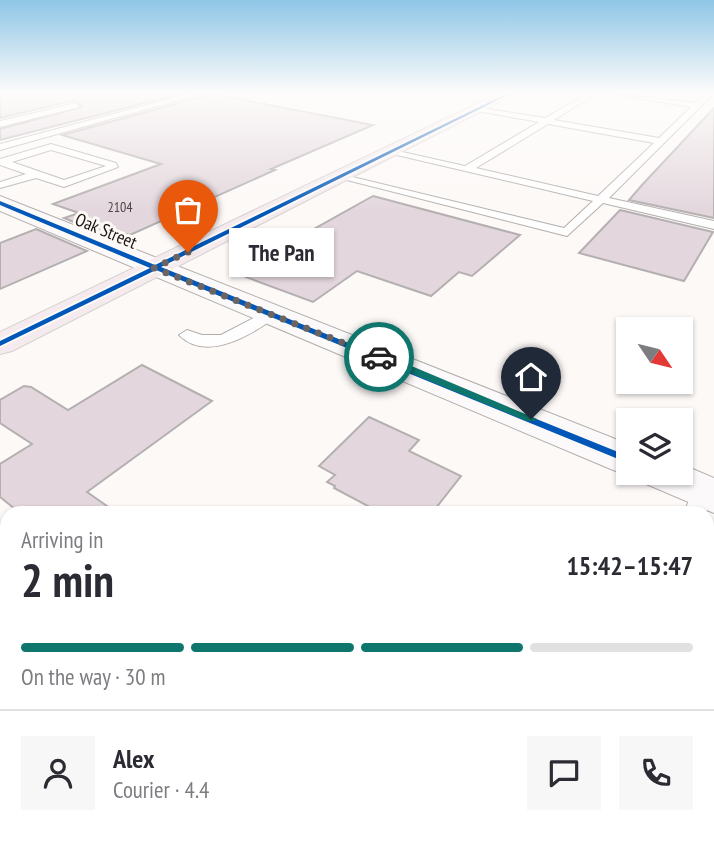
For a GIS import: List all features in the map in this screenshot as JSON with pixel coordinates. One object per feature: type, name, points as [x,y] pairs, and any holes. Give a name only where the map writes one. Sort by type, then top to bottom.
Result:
[{"type":"highway","points":[[0,344],[429,133]]},
{"type":"street","name":"Oak Street","points":[[0,203],[154,268],[435,378],[616,455]]},
{"type":"street","points":[[680,485],[704,500]]},
{"type":"lane","points":[[0,147],[53,133]]},
{"type":"lane","points":[[466,170],[528,133]]},
{"type":"lane","points":[[613,133],[660,141]]},
{"type":"lane","points":[[340,177],[567,232],[669,133]]},
{"type":"lane","points":[[0,185],[34,175],[64,184],[114,167],[51,147],[2,162],[34,175]]},
{"type":"lane","points":[[389,152],[714,225]]},
{"type":"lane","points":[[187,335],[214,342],[234,338],[271,314]]},
{"type":"building","points":[[0,133],[29,133],[0,140]]},
{"type":"building","points":[[71,133],[355,133],[130,235],[115,239],[64,218],[79,213],[53,204],[161,164],[62,135]]},
{"type":"building","points":[[691,133],[714,133],[714,218],[629,200]]},
{"type":"building","points":[[373,196],[520,235],[472,276],[459,272],[431,296],[357,271],[313,302],[235,273]]},
{"type":"building","points":[[620,210],[713,232],[684,281],[579,253]]},
{"type":"building","points":[[36,229],[87,251],[0,289],[0,243]]},
{"type":"building","points":[[142,365],[212,401],[87,492],[107,506],[11,506],[0,497],[0,464],[32,444],[0,423],[0,400],[24,386],[31,387],[68,410]]},
{"type":"building","points":[[369,417],[419,440],[409,451],[461,476],[437,506],[368,506],[334,488],[335,486],[327,482],[335,475],[319,466]]},
{"type":"cycle path","points":[[0,344],[429,133]]},
{"type":"cycle path","points":[[0,203],[616,455]]},
{"type":"way so far","points":[[188,252],[154,268],[379,357]]},
{"type":"place","name":"The Pan","points":[[188,252]]},
{"type":"route","points":[[379,357],[531,419]]}]
